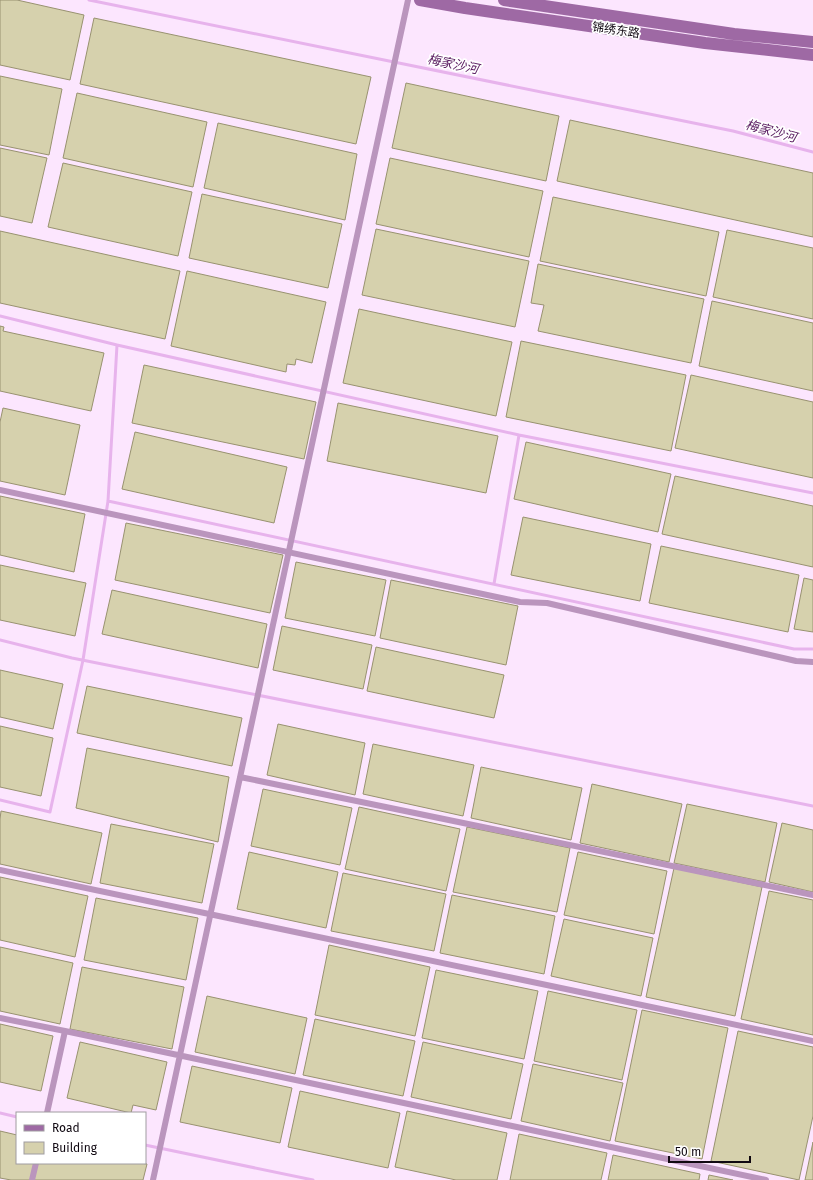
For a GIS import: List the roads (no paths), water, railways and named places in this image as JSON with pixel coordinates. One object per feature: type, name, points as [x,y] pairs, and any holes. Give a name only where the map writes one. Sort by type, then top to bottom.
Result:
[{"type":"main road","name":"锦绣东路","points":[[420,0],[464,8],[705,43],[813,55]]},
{"type":"main road","name":"锦绣东路","points":[[504,0],[734,34],[813,42]]},
{"type":"lane","points":[[153,1180],[408,0]]},
{"type":"lane","points":[[0,490],[520,602],[547,603],[796,662],[813,662]]},
{"type":"lane","points":[[240,777],[813,895]]},
{"type":"lane","points":[[0,870],[813,1042]]},
{"type":"lane","points":[[0,1018],[766,1180]]},
{"type":"lane","points":[[47,1112],[64,1031]]},
{"type":"lane","points":[[32,1180],[36,1164]]},
{"type":"waterway","name":"梅家沙河","points":[[89,0],[733,131],[813,152]]},
{"type":"waterway","points":[[0,316],[117,345],[108,501],[83,660],[50,812],[0,800]]},
{"type":"waterway","points":[[117,345],[519,435],[494,584]]},
{"type":"waterway","points":[[519,435],[813,493]]},
{"type":"waterway","points":[[108,501],[794,649],[813,649]]},
{"type":"waterway","points":[[0,640],[72,658],[813,806]]},
{"type":"waterway","points":[[0,1113],[16,1117]]},
{"type":"waterway","points":[[146,1145],[313,1180]]}]
